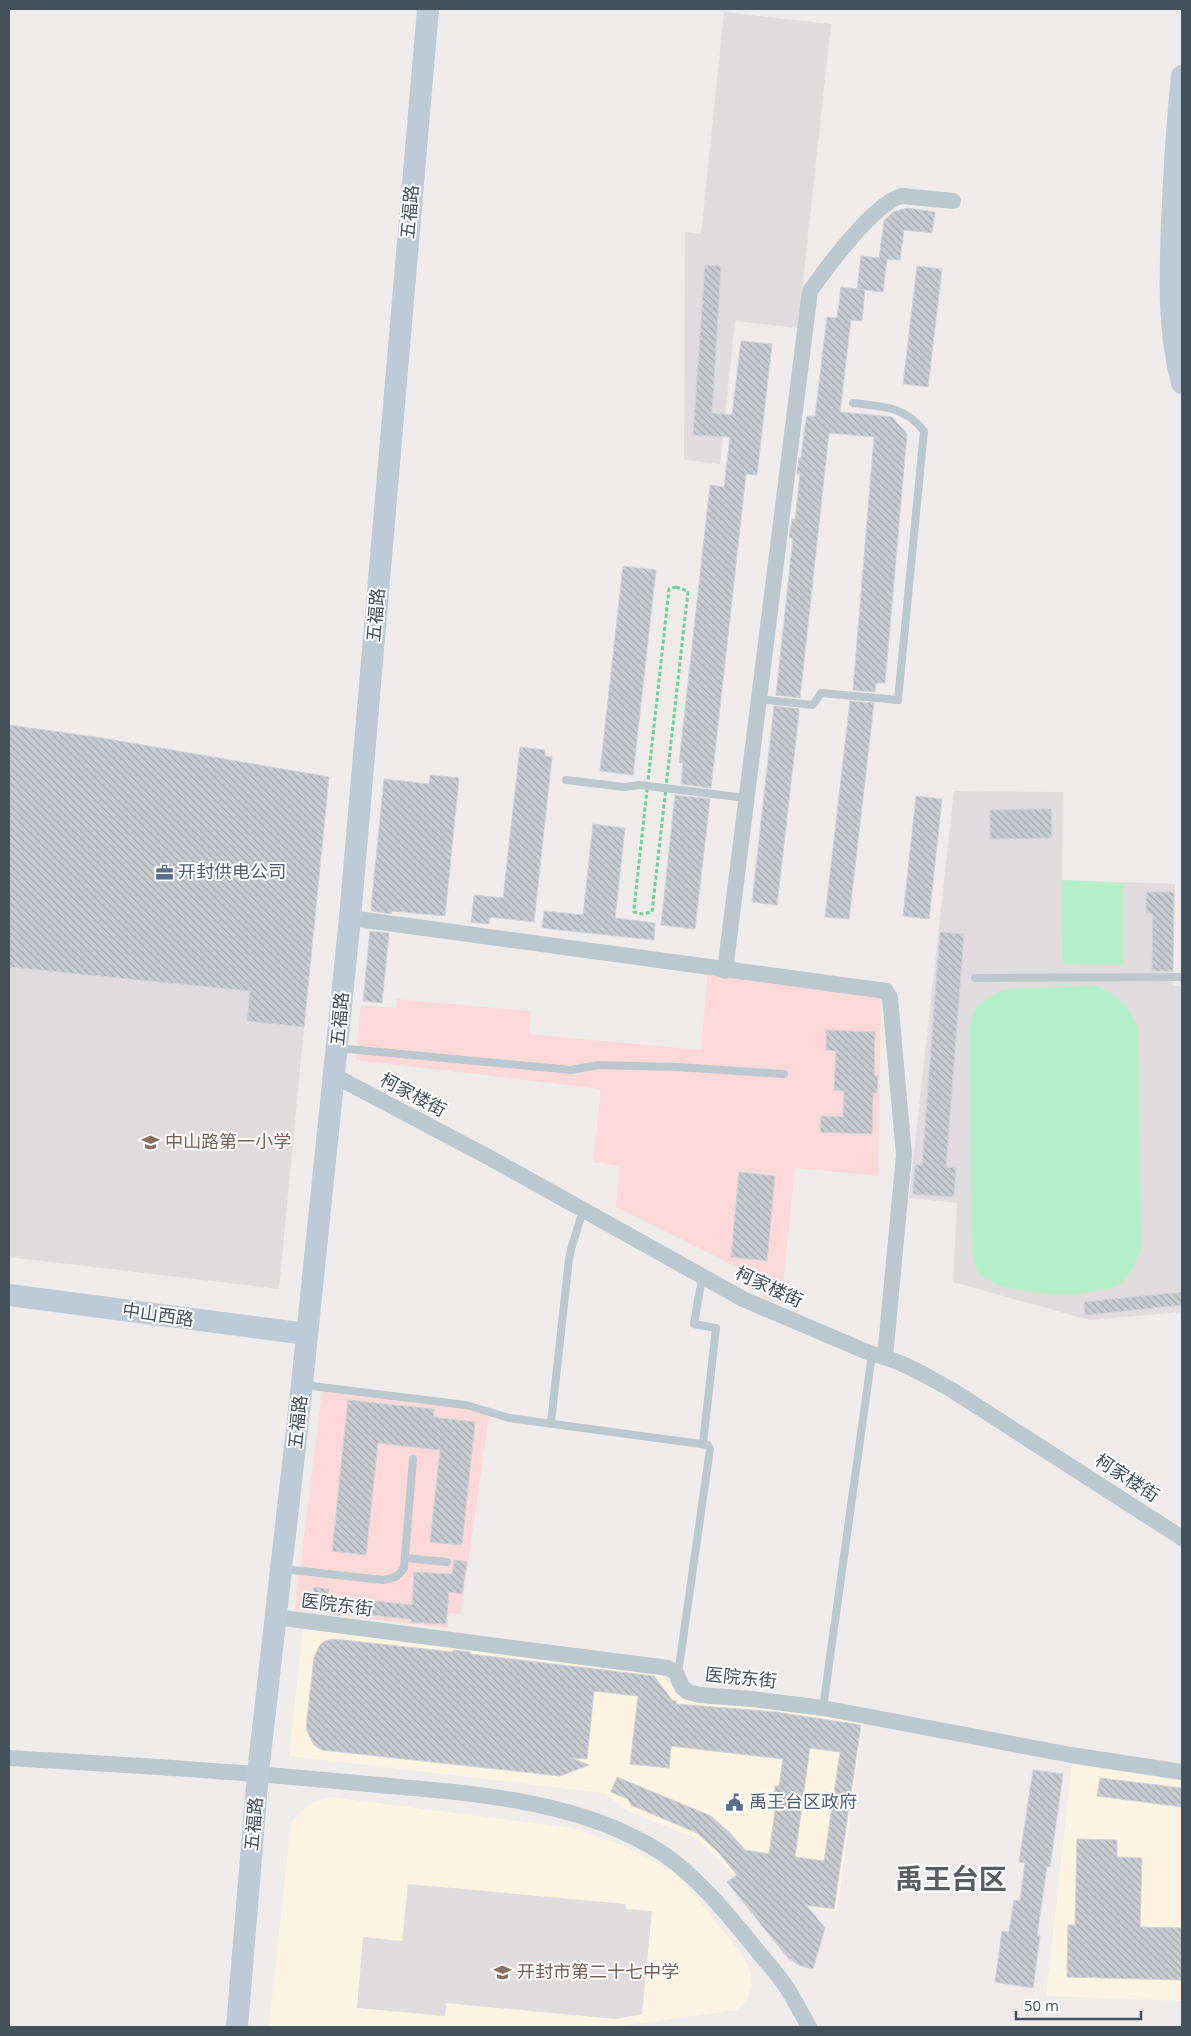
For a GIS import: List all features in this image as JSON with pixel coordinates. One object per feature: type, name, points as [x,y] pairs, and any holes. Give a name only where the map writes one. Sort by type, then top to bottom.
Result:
[{"type":"street","name":"五福路","points":[[237,2027],[258,1773],[302,1384],[350,918],[428,9]]},
{"type":"street","points":[[1182,76],[1170,282],[1176,310],[1172,332],[1182,383]]},
{"type":"street","points":[[725,971],[810,291],[862,226],[895,198],[902,196],[953,201]]},
{"type":"street","points":[[350,918],[571,947],[725,971],[886,991],[890,998],[904,1155],[879,1356]]},
{"type":"street","name":"柯家楼街","points":[[335,1076],[492,1159],[743,1299],[914,1369],[952,1390],[1182,1538]]},
{"type":"street","name":"中山西路","points":[[9,1295],[307,1334]]},
{"type":"street","name":"医院东街","points":[[275,1617],[668,1668],[676,1673],[682,1687],[688,1692],[700,1695],[823,1708],[1071,1755],[1182,1772]]},
{"type":"street","points":[[9,1758],[258,1773],[460,1793],[570,1812],[602,1822],[629,1834],[662,1854],[698,1883],[736,1924],[786,1986],[809,2027]]},
{"type":"lane","points":[[758,700],[813,705],[822,693],[898,700],[924,431],[916,420],[901,411],[886,407],[853,404]]},
{"type":"lane","points":[[566,780],[624,787],[647,786],[746,798]]},
{"type":"lane","points":[[975,978],[1182,977]]},
{"type":"lane","points":[[337,1048],[571,1070],[598,1065],[677,1067],[784,1074]]},
{"type":"lane","points":[[551,1423],[569,1259],[583,1210]]},
{"type":"lane","points":[[703,1443],[716,1328],[694,1324],[704,1277]]},
{"type":"lane","points":[[823,1708],[879,1356]]},
{"type":"lane","points":[[302,1384],[466,1405],[509,1418],[708,1445],[710,1449],[678,1678]]},
{"type":"lane","points":[[281,1568],[383,1580],[399,1575],[404,1568],[413,1459]]},
{"type":"lane","points":[[405,1558],[446,1562]]},
{"type":"path","points":[[676,587],[688,591],[652,912],[642,914],[634,912],[634,909],[647,786],[669,589],[676,587]]},
{"type":"shaded area","points":[[724,12],[831,24],[798,328],[735,321],[720,464],[684,460],[685,232],[701,234]]},
{"type":"shaded area","points":[[954,791],[1063,792],[1062,880],[1175,884],[1173,986],[1182,986],[1182,1312],[1089,1320],[953,1282],[957,1203],[909,1198]]},
{"type":"shaded area","name":"中山路第一小学","points":[[9,967],[250,991],[248,1021],[304,1027],[279,1289],[9,1257]]},
{"type":"shaded area","points":[[708,971],[881,996],[878,1176],[795,1168],[781,1302],[763,1300],[765,1281],[616,1207],[620,1166],[593,1162],[601,1089],[356,1060],[361,1005],[396,1008],[397,999],[530,1011],[529,1034],[701,1050]]},
{"type":"shaded area","points":[[322,1391],[465,1408],[489,1415],[461,1614],[449,1613],[447,1628],[295,1610]]},
{"type":"shaded area","points":[[303,1629],[657,1670],[681,1696],[863,1722],[837,1912],[813,1908],[816,1884],[732,1873],[696,1838],[630,1812],[604,1793],[289,1756]]},
{"type":"shaded area","points":[[1072,1764],[1182,1781],[1182,2001],[1046,1996]]},
{"type":"shaded area","points":[[329,1797],[574,1828],[627,1847],[677,1874],[734,1944],[748,1965],[752,1980],[749,1995],[745,2003],[736,2010],[611,2027],[269,2027],[291,1823],[305,1808]],"holes":[[[408,1884],[626,1905],[626,1909],[651,1911],[616,2019],[446,2003],[445,2016],[363,1938],[403,1941]]]},
{"type":"shaded area","name":"开封市第二十七中学","points":[[408,1884],[626,1904],[626,1909],[652,1911],[642,2014],[616,2019],[446,2003],[445,2016],[357,2008],[363,1937],[402,1941]]},
{"type":"green space","points":[[1062,880],[1123,883],[1123,965],[1063,964]]},
{"type":"green space","points":[[1096,986],[1117,997],[1127,1007],[1138,1027],[1141,1249],[1128,1275],[1122,1282],[1110,1288],[1093,1292],[1048,1294],[1005,1287],[988,1280],[978,1272],[972,1250],[969,1028],[971,1020],[982,1002],[1008,989]]},
{"type":"building","points":[[907,208],[935,212],[932,233],[904,230],[900,260],[887,259],[883,292],[857,289],[861,256],[879,258],[884,221],[893,212]]},
{"type":"building","points":[[705,265],[721,266],[712,413],[732,415],[741,341],[772,344],[757,475],[746,474],[711,788],[681,784],[683,763],[679,763],[710,485],[724,487],[730,437],[693,435]]},
{"type":"building","points":[[917,266],[942,269],[928,387],[903,384]]},
{"type":"building","points":[[841,287],[865,290],[862,321],[851,320],[840,412],[892,417],[907,434],[885,683],[876,683],[875,692],[853,690],[874,437],[829,433],[800,698],[776,695],[793,538],[789,538],[792,519],[795,520],[800,474],[797,474],[799,458],[801,458],[807,416],[815,416],[827,317],[837,318]]},
{"type":"building","points":[[623,566],[656,570],[633,775],[600,771]]},
{"type":"building","points":[[850,701],[874,703],[849,919],[825,917]]},
{"type":"building","points":[[774,706],[799,709],[777,905],[752,902]]},
{"type":"building","name":"开封供电公司","points":[[9,725],[102,738],[329,777],[304,1027],[247,1021],[250,991],[9,967]]},
{"type":"building","points":[[520,747],[545,750],[545,756],[552,757],[534,922],[490,917],[489,924],[471,922],[474,895],[503,898]]},
{"type":"building","points":[[430,775],[459,778],[445,916],[392,911],[391,914],[372,911],[384,779],[429,784]]},
{"type":"building","points":[[675,795],[710,799],[695,929],[661,925]]},
{"type":"building","points":[[916,796],[942,799],[929,919],[903,916]]},
{"type":"building","points":[[1051,809],[1052,838],[990,839],[990,810]]},
{"type":"building","points":[[593,824],[625,828],[615,918],[655,923],[654,940],[542,928],[544,911],[583,915]]},
{"type":"building","points":[[1146,892],[1174,892],[1173,971],[1152,971],[1153,914],[1146,913]]},
{"type":"building","points":[[370,931],[389,933],[382,1003],[363,1001]]},
{"type":"building","points":[[940,932],[964,934],[946,1167],[956,1168],[954,1197],[913,1194],[915,1165],[922,1165]]},
{"type":"building","points":[[826,1030],[875,1032],[874,1075],[878,1076],[877,1093],[873,1093],[872,1134],[820,1132],[821,1116],[843,1117],[844,1091],[834,1090],[836,1051],[826,1050]]},
{"type":"building","points":[[739,1172],[775,1176],[767,1261],[731,1257]]},
{"type":"building","points":[[1182,1292],[1182,1305],[1085,1315],[1084,1302]]},
{"type":"building","points":[[348,1400],[434,1409],[433,1417],[475,1422],[462,1545],[430,1542],[440,1450],[378,1443],[366,1555],[332,1551]]},
{"type":"building","points":[[454,1560],[467,1562],[462,1594],[449,1592],[446,1624],[411,1622],[411,1619],[329,1611],[331,1596],[412,1605],[414,1572],[452,1574]]},
{"type":"building","points":[[314,1587],[329,1589],[327,1608],[312,1606]]},
{"type":"building","points":[[334,1639],[453,1652],[453,1650],[470,1652],[470,1654],[654,1676],[672,1700],[676,1701],[676,1704],[776,1712],[861,1725],[834,1909],[806,1905],[825,1928],[813,1969],[799,1965],[788,1958],[727,1882],[737,1875],[718,1852],[697,1833],[631,1805],[628,1799],[611,1792],[617,1777],[711,1816],[745,1850],[769,1854],[775,1811],[772,1810],[775,1786],[779,1786],[783,1759],[671,1746],[669,1768],[630,1764],[638,1696],[594,1691],[587,1759],[571,1758],[589,1765],[560,1776],[322,1750],[314,1745],[306,1729],[314,1657],[320,1645],[325,1641]],"holes":[[[810,1748],[840,1752],[824,1861],[795,1857]]]},
{"type":"building","points":[[1033,1770],[1063,1774],[1050,1867],[1047,1866],[1037,1936],[1040,1936],[1033,1988],[995,1982],[1002,1931],[1009,1932],[1014,1900],[1020,1901],[1025,1863],[1019,1862]]},
{"type":"building","points":[[1100,1778],[1182,1788],[1182,1807],[1097,1796]]},
{"type":"building","points":[[1077,1839],[1117,1840],[1117,1857],[1142,1858],[1140,1927],[1182,1928],[1182,1980],[1067,1977],[1068,1925],[1075,1925]]},
{"type":"place","name":"开封供电公司","points":[[164,872]]},
{"type":"place","name":"中山路第一小学","points":[[151,1142]]},
{"type":"place","name":"禹王台区政府","points":[[735,1802]]},
{"type":"place","name":"开封市第二十七中学","points":[[503,1972]]},
{"type":"district","name":"禹王台区","points":[[951,1879]]}]
